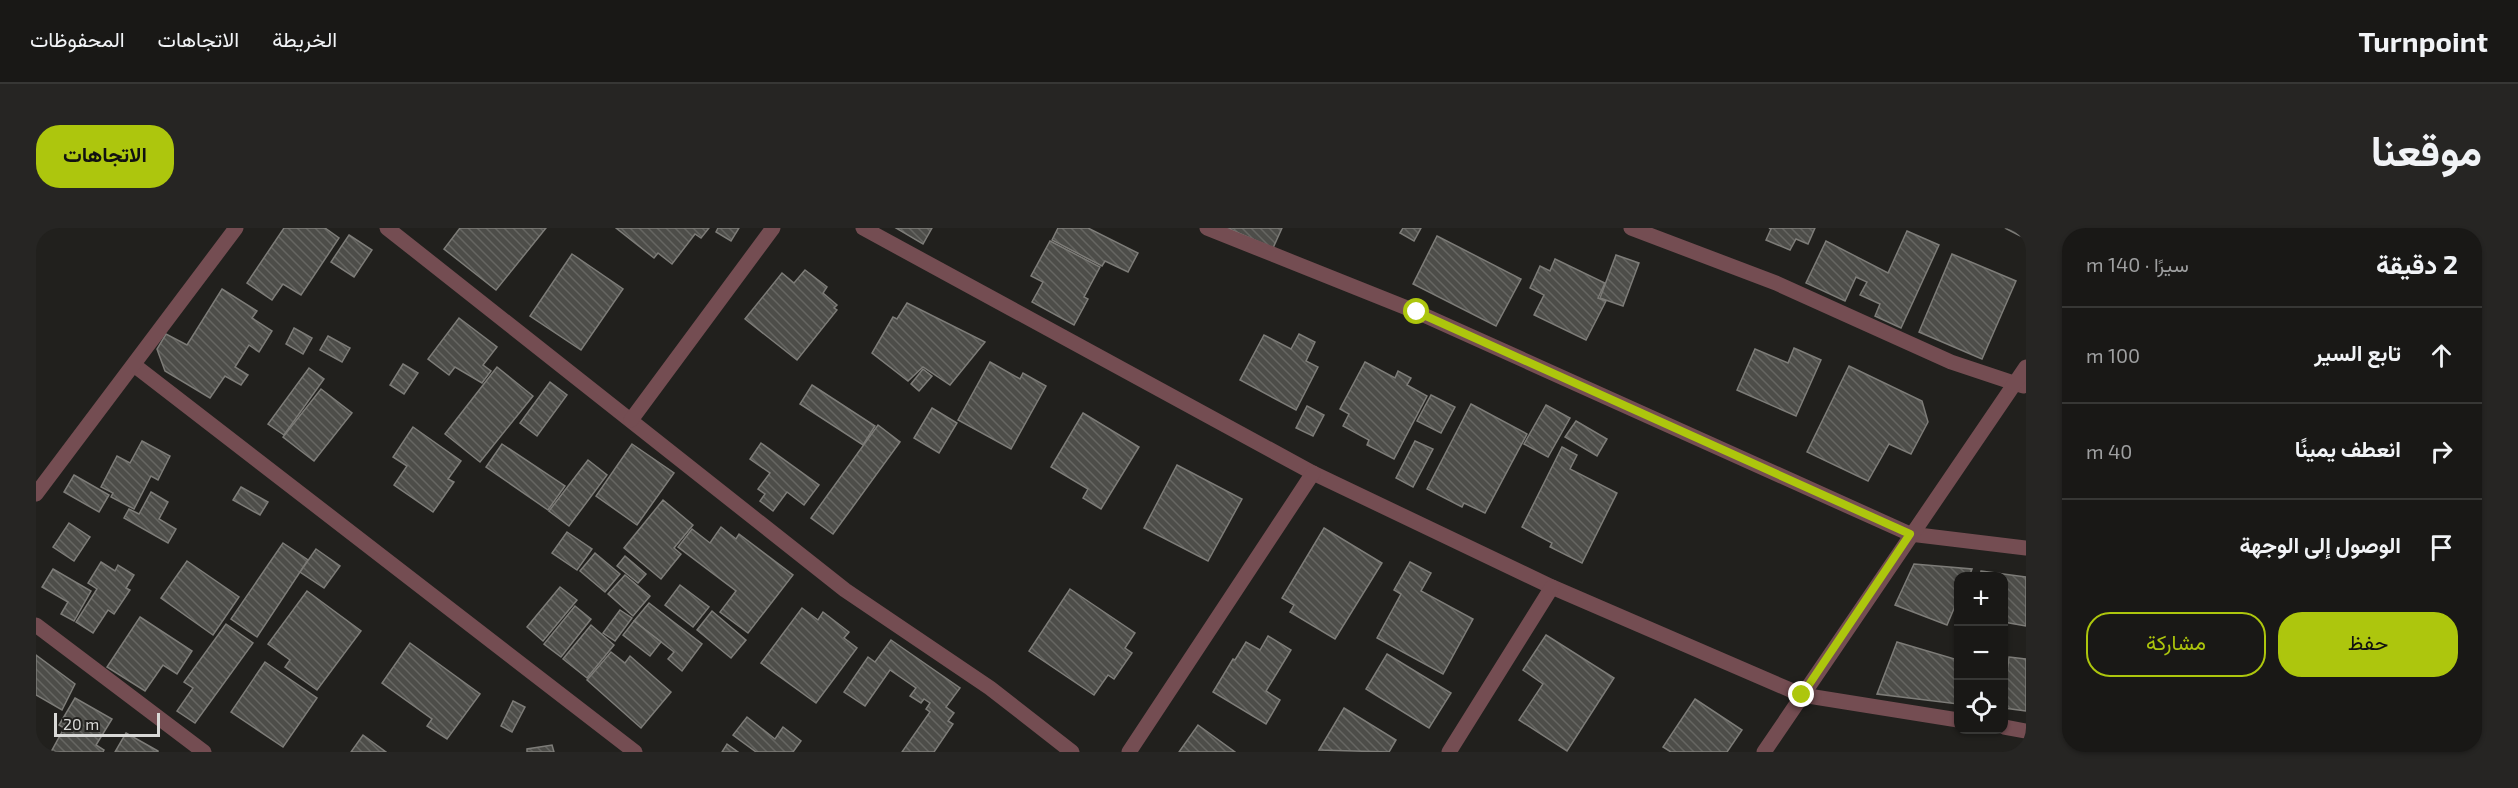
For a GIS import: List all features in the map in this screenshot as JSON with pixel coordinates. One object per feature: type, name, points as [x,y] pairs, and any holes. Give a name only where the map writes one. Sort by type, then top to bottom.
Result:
[{"type":"street","points":[[36,495],[236,228]]},
{"type":"street","points":[[387,228],[844,590],[990,688],[1072,752]]},
{"type":"street","points":[[631,420],[773,228]]},
{"type":"street","points":[[863,228],[1313,473],[1552,587],[1802,695],[1954,719]]},
{"type":"street","points":[[1207,228],[1417,312],[1910,534],[2026,548]]},
{"type":"street","points":[[1631,228],[1776,283],[1951,362],[2021,385]]},
{"type":"street","points":[[134,365],[635,752]]},
{"type":"street","points":[[1764,752],[1910,534],[2021,385],[2026,367]]},
{"type":"street","points":[[1129,752],[1313,473]]},
{"type":"street","points":[[1449,752],[1552,587]]},
{"type":"street","points":[[36,625],[204,752]]},
{"type":"street","points":[[2008,728],[2026,731]]},
{"type":"building","points":[[284,228],[325,228],[339,238],[301,295],[283,284],[272,300],[247,283]]},
{"type":"building","points":[[460,228],[546,228],[496,290],[444,249]]},
{"type":"building","points":[[616,228],[709,228],[701,238],[695,234],[672,264],[658,253],[654,258]]},
{"type":"building","points":[[718,228],[739,228],[731,241],[716,232]]},
{"type":"building","points":[[896,228],[932,228],[923,244]]},
{"type":"building","points":[[1058,228],[1088,228],[1138,253],[1128,272],[1105,261],[1102,266],[1052,240]]},
{"type":"building","points":[[1227,228],[1282,228],[1273,248]]},
{"type":"building","points":[[1403,228],[1421,228],[1414,241],[1400,233]]},
{"type":"building","points":[[1769,228],[1815,228],[1808,244],[1796,239],[1790,250],[1766,240],[1771,229]]},
{"type":"building","points":[[2005,228],[2026,228],[2026,239]]},
{"type":"building","points":[[1907,231],[1939,245],[1901,328],[1875,316],[1880,304],[1860,295],[1867,282],[1856,277],[1845,301],[1806,283],[1826,241],[1888,273]]},
{"type":"building","points":[[349,235],[372,250],[354,277],[331,262]]},
{"type":"building","points":[[1437,236],[1521,279],[1496,326],[1413,284]]},
{"type":"building","points":[[1050,241],[1100,267],[1084,297],[1088,299],[1074,325],[1032,302],[1043,282],[1031,276]]},
{"type":"building","points":[[572,254],[623,289],[581,350],[530,316]]},
{"type":"building","points":[[1952,254],[2016,281],[1982,359],[1919,332]]},
{"type":"building","points":[[1616,255],[1639,263],[1623,306],[1600,298]]},
{"type":"building","points":[[1555,259],[1605,283],[1598,298],[1606,301],[1586,340],[1534,315],[1544,295],[1530,288],[1540,266],[1550,271]]},
{"type":"building","points":[[805,270],[827,287],[823,293],[837,305],[834,308],[837,310],[797,360],[745,319],[782,273],[794,283]]},
{"type":"building","points":[[222,289],[257,311],[252,318],[272,331],[259,352],[249,345],[235,367],[248,375],[241,385],[225,376],[210,398],[165,371],[157,349],[166,334],[187,345]]},
{"type":"building","points":[[907,303],[985,342],[950,385],[923,367],[908,381],[872,353],[893,317],[897,319]]},
{"type":"building","points":[[459,318],[497,347],[483,365],[491,371],[482,383],[455,367],[449,375],[428,359]]},
{"type":"building","points":[[294,328],[312,338],[303,354],[286,344]]},
{"type":"building","points":[[1299,334],[1315,342],[1306,361],[1318,367],[1296,410],[1240,380],[1264,335],[1291,349]]},
{"type":"building","points":[[328,336],[350,348],[342,362],[320,350]]},
{"type":"building","points":[[1794,348],[1821,360],[1796,416],[1737,390],[1755,349],[1788,363]]},
{"type":"building","points":[[990,362],[1020,379],[1023,373],[1046,386],[1011,449],[958,420]]},
{"type":"building","points":[[1365,362],[1395,378],[1398,371],[1411,378],[1407,385],[1427,396],[1394,459],[1367,445],[1369,440],[1343,426],[1349,414],[1340,409]]},
{"type":"building","points":[[403,364],[418,373],[404,394],[390,385]]},
{"type":"building","points":[[1849,366],[1922,401],[1928,422],[1911,454],[1889,444],[1868,481],[1807,452]]},
{"type":"building","points":[[497,367],[533,396],[480,462],[445,434]]},
{"type":"building","points":[[309,368],[324,379],[284,435],[268,424]]},
{"type":"building","points":[[923,369],[932,376],[919,391],[911,384]]},
{"type":"building","points":[[550,382],[567,395],[537,436],[520,423]]},
{"type":"building","points":[[812,385],[875,426],[863,445],[800,404]]},
{"type":"building","points":[[321,389],[352,413],[314,461],[283,437]]},
{"type":"building","points":[[1431,395],[1455,407],[1441,433],[1417,421]]},
{"type":"building","points":[[1471,404],[1527,434],[1485,513],[1464,503],[1462,507],[1427,489]]},
{"type":"building","points":[[1546,405],[1570,418],[1548,457],[1524,444]]},
{"type":"building","points":[[1307,406],[1324,415],[1313,436],[1296,428]]},
{"type":"building","points":[[932,408],[957,423],[939,453],[914,438]]},
{"type":"building","points":[[1083,413],[1139,447],[1101,509],[1083,498],[1088,489],[1051,467]]},
{"type":"building","points":[[1576,421],[1607,439],[1597,456],[1565,437]]},
{"type":"building","points":[[878,425],[900,442],[833,534],[811,518]]},
{"type":"building","points":[[413,427],[461,461],[448,479],[454,482],[433,512],[394,485],[407,466],[393,457]]},
{"type":"building","points":[[142,441],[170,456],[158,480],[151,476],[134,509],[111,497],[113,493],[101,487],[117,456],[130,463]]},
{"type":"building","points":[[1415,441],[1433,449],[1413,487],[1396,478]]},
{"type":"building","points":[[761,443],[819,485],[804,505],[787,492],[773,511],[760,501],[765,494],[758,489],[770,473],[750,459]]},
{"type":"building","points":[[502,444],[565,486],[548,510],[486,467]]},
{"type":"building","points":[[632,444],[674,473],[637,525],[596,496]]},
{"type":"building","points":[[1562,447],[1577,455],[1570,469],[1617,493],[1582,563],[1550,547],[1552,543],[1522,527]]},
{"type":"building","points":[[588,460],[607,475],[569,526],[549,511]]},
{"type":"building","points":[[1177,465],[1242,499],[1208,561],[1144,528]]},
{"type":"building","points":[[74,475],[109,495],[99,512],[64,492]]},
{"type":"building","points":[[241,487],[268,502],[260,515],[233,500]]},
{"type":"building","points":[[151,492],[168,502],[159,519],[176,529],[168,543],[124,518],[129,509],[139,514]]},
{"type":"building","points":[[663,500],[693,525],[674,548],[681,554],[661,579],[624,548]]},
{"type":"building","points":[[69,523],[90,537],[74,561],[53,547]]},
{"type":"building","points":[[721,527],[736,539],[739,534],[793,575],[748,633],[720,612],[736,591],[678,547],[692,529],[710,543]]},
{"type":"building","points":[[1324,528],[1382,563],[1335,639],[1290,612],[1294,605],[1282,598]]},
{"type":"building","points":[[567,532],[592,549],[577,570],[552,553]]},
{"type":"building","points":[[283,543],[308,560],[257,637],[231,619]]},
{"type":"building","points":[[316,549],[340,566],[324,588],[300,572]]},
{"type":"building","points":[[595,553],[620,574],[605,592],[580,571]]},
{"type":"building","points":[[625,556],[646,574],[638,583],[617,566]]},
{"type":"building","points":[[187,561],[239,597],[213,635],[161,598]]},
{"type":"building","points":[[101,562],[115,571],[118,565],[134,575],[126,588],[130,590],[114,614],[108,610],[93,633],[76,622],[97,589],[88,583]]},
{"type":"building","points":[[1410,562],[1431,573],[1421,591],[1473,619],[1443,674],[1377,638],[1401,594],[1394,590]]},
{"type":"building","points":[[1914,564],[1972,569],[1971,572],[1954,572],[1954,608],[1947,625],[1895,605]]},
{"type":"building","points":[[53,569],[91,591],[74,621],[61,614],[68,602],[42,587]]},
{"type":"building","points":[[625,575],[650,596],[633,616],[608,594]]},
{"type":"building","points":[[2008,575],[2026,577],[2026,626],[2008,623]]},
{"type":"building","points":[[680,585],[709,607],[693,627],[665,605]]},
{"type":"building","points":[[560,587],[577,600],[543,641],[527,627]]},
{"type":"building","points":[[1070,589],[1135,633],[1125,648],[1132,653],[1114,679],[1108,675],[1094,695],[1029,651]]},
{"type":"building","points":[[307,591],[361,631],[317,690],[285,667],[290,660],[268,644]]},
{"type":"building","points":[[649,603],[702,644],[682,671],[668,659],[674,652],[634,621]]},
{"type":"building","points":[[575,606],[591,619],[561,657],[544,644]]},
{"type":"building","points":[[802,608],[818,620],[823,612],[849,632],[844,638],[857,648],[816,703],[761,663]]},
{"type":"building","points":[[620,610],[632,618],[615,641],[603,633]]},
{"type":"building","points":[[712,611],[746,640],[731,658],[697,630]]},
{"type":"building","points":[[140,617],[192,651],[177,674],[163,665],[145,691],[107,667]]},
{"type":"building","points":[[634,621],[661,642],[650,656],[623,635]]},
{"type":"building","points":[[226,624],[253,643],[195,723],[177,711],[193,688],[184,682]]},
{"type":"building","points":[[591,625],[614,645],[587,678],[563,659]]},
{"type":"building","points":[[1546,635],[1614,678],[1567,751],[1519,720],[1543,684],[1523,670]]},
{"type":"building","points":[[1268,636],[1291,650],[1266,691],[1280,700],[1266,724],[1213,692],[1246,642],[1260,650]]},
{"type":"building","points":[[891,640],[960,688],[946,707],[954,713],[948,721],[953,724],[934,752],[902,752],[930,712],[926,709],[930,703],[924,699],[921,703],[910,696],[916,688],[890,670],[865,706],[844,692],[868,657],[875,662]]},
{"type":"building","points":[[1897,642],[1954,659],[1954,704],[1877,694]]},
{"type":"building","points":[[410,643],[480,694],[447,739],[427,726],[432,719],[382,683]]},
{"type":"building","points":[[611,652],[625,663],[630,656],[671,692],[641,728],[587,680]]},
{"type":"building","points":[[1387,654],[1451,693],[1429,728],[1366,689]]},
{"type":"building","points":[[36,655],[75,684],[62,710],[36,695]]},
{"type":"building","points":[[2009,657],[2026,659],[2026,711],[2008,709]]},
{"type":"building","points":[[265,662],[317,698],[283,747],[231,712]]},
{"type":"building","points":[[75,698],[112,719],[96,745],[104,750],[103,752],[51,752],[64,728],[59,725]]},
{"type":"building","points":[[1695,699],[1742,730],[1727,752],[1671,752],[1663,747]]},
{"type":"building","points":[[513,701],[525,707],[512,732],[501,726]]},
{"type":"building","points":[[1344,708],[1396,740],[1389,752],[1319,750]]},
{"type":"building","points":[[747,717],[775,739],[783,727],[801,741],[793,752],[756,752],[733,735]]},
{"type":"building","points":[[1198,725],[1235,752],[1179,752]]},
{"type":"building","points":[[126,733],[158,751],[158,752],[115,752]]},
{"type":"building","points":[[363,735],[386,752],[351,752]]},
{"type":"building","points":[[727,744],[738,752],[722,752]]},
{"type":"building","points":[[552,745],[554,752],[527,752],[527,749]]},
{"type":"route","points":[[1417,312],[1910,534],[1802,695]]}]
